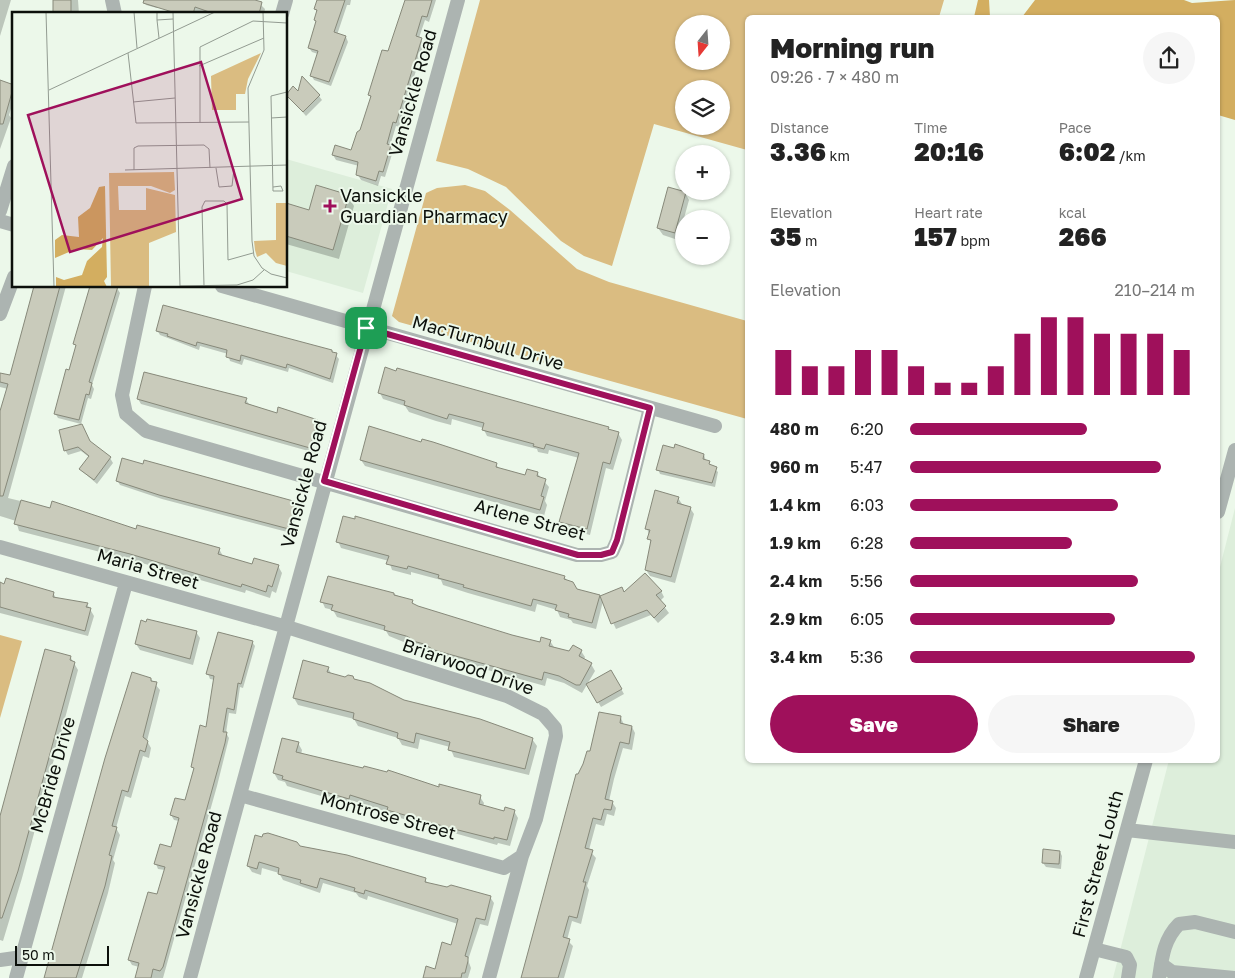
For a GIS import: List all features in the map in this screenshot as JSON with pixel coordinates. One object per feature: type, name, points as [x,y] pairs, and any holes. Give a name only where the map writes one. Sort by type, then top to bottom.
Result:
[{"type":"street","name":"Vansickle Road","points":[[190,978],[324,481],[458,0]]},
{"type":"street","points":[[0,210],[12,172]]},
{"type":"street","points":[[0,312],[12,282]]},
{"type":"street","points":[[144,288],[122,395],[126,414],[146,430],[324,481]]},
{"type":"street","name":"MacTurnbull Drive","points":[[229,288],[715,426]]},
{"type":"street","name":"Arlene Street","points":[[324,481],[578,555],[601,555],[612,552],[617,540],[650,408]]},
{"type":"street","points":[[1220,504],[1235,450]]},
{"type":"street","name":"Maria Street","points":[[0,547],[286,627]]},
{"type":"street","name":"McBride Drive","points":[[16,978],[126,583]]},
{"type":"street","name":"Briarwood Drive","points":[[286,627],[508,696],[543,714],[555,728],[556,736],[536,819],[522,856],[489,978]]},
{"type":"street","name":"First Street Louth","points":[[1086,978],[1145,763]]},
{"type":"street","name":"Montrose Street","points":[[240,795],[504,868],[522,856]]},
{"type":"street","points":[[1127,830],[1235,842]]},
{"type":"street","points":[[1235,932],[1195,922],[1179,924],[1170,933],[1164,948],[1160,971],[1235,978]]},
{"type":"street","points":[[1094,949],[1126,957],[1130,965],[1128,978]]},
{"type":"street","points":[[0,960],[22,957]]},
{"type":"shaded area","points":[[480,0],[944,0],[940,15],[745,15],[745,149],[693,135],[730,135],[730,80],[675,80],[675,130],[654,124],[612,266],[584,256],[561,241],[506,187],[468,169],[436,161]]},
{"type":"shaded area","points":[[978,0],[989,0],[990,15],[974,15]]},
{"type":"shaded area","points":[[1035,0],[1184,0],[1192,3],[1235,0],[1235,120],[1220,116],[1220,15],[1024,15]]},
{"type":"shaded area","points":[[288,160],[392,189],[363,293],[288,272]]},
{"type":"shaded area","points":[[465,185],[485,191],[510,210],[577,269],[609,282],[745,320],[745,418],[399,322],[392,316],[426,193],[437,188]]},
{"type":"shaded area","points":[[1235,508],[1235,978],[1113,978],[1168,763],[1220,763],[1220,567]]},
{"type":"shaded area","points":[[0,635],[22,641],[0,718]]},
{"type":"building","points":[[53,0],[71,0],[71,12],[53,12]]},
{"type":"building","points":[[144,0],[255,0],[262,2],[260,12],[209,12],[195,7],[194,12],[172,12],[143,3]]},
{"type":"building","points":[[317,0],[345,0],[334,32],[346,36],[329,82],[310,76],[318,51],[308,48],[316,21],[314,20],[317,10],[314,9]]},
{"type":"building","points":[[405,0],[432,0],[427,17],[422,16],[416,36],[422,38],[396,123],[393,122],[387,144],[391,145],[383,172],[379,171],[376,181],[356,175],[358,162],[332,155],[335,145],[351,150],[371,96],[368,95],[382,50],[388,51]]},
{"type":"building","points":[[302,76],[320,95],[303,112],[288,97],[288,92],[293,86],[298,91]]},
{"type":"building","points":[[0,80],[12,84],[12,92],[3,124],[0,124]]},
{"type":"building","points":[[316,185],[349,195],[333,250],[288,237],[288,204],[309,210]]},
{"type":"building","points":[[668,187],[675,189],[675,200],[684,200],[681,210],[675,210],[675,233],[657,228]]},
{"type":"building","points":[[33,288],[59,288],[14,458],[3,496],[0,496],[0,411],[8,384],[0,382],[0,373],[10,375]]},
{"type":"building","points":[[89,288],[117,288],[89,382],[92,383],[89,395],[86,394],[79,420],[54,414],[66,369],[69,370],[76,345],[73,344]]},
{"type":"building","points":[[163,305],[332,350],[332,352],[337,353],[330,379],[287,364],[286,368],[241,355],[240,361],[226,357],[227,350],[197,342],[196,346],[167,336],[168,334],[156,331]]},
{"type":"building","points":[[385,367],[396,371],[397,368],[609,427],[608,429],[619,432],[610,464],[603,462],[587,529],[559,522],[579,453],[546,444],[544,449],[533,446],[534,444],[482,430],[484,423],[449,414],[447,419],[404,405],[405,401],[378,393]]},
{"type":"building","points":[[144,372],[247,398],[245,403],[277,413],[278,407],[318,420],[310,448],[137,399]]},
{"type":"building","points":[[82,424],[90,441],[111,457],[94,480],[79,469],[89,456],[78,447],[64,451],[59,430]]},
{"type":"building","points":[[369,426],[421,442],[422,439],[433,442],[497,463],[496,467],[525,475],[527,469],[538,472],[537,476],[546,479],[541,496],[544,497],[540,510],[360,460]]},
{"type":"building","points":[[675,444],[704,454],[703,459],[710,461],[709,464],[717,467],[712,483],[656,470],[663,445],[674,448]]},
{"type":"building","points":[[122,458],[143,464],[144,460],[297,502],[289,529],[159,495],[116,481]]},
{"type":"building","points":[[655,490],[679,497],[677,503],[691,507],[671,577],[645,570],[651,540],[647,539],[650,530],[645,529]]},
{"type":"building","points":[[21,500],[50,508],[52,501],[136,529],[137,525],[220,548],[218,554],[252,564],[254,558],[279,565],[272,587],[268,585],[266,592],[242,584],[241,587],[130,554],[14,524]]},
{"type":"building","points":[[343,516],[355,519],[355,516],[565,576],[564,579],[573,582],[577,589],[600,595],[592,623],[568,617],[569,614],[555,610],[557,605],[533,599],[531,606],[463,587],[464,585],[438,578],[439,575],[408,566],[407,569],[386,564],[389,556],[336,542]]},
{"type":"building","points":[[645,573],[662,591],[656,595],[666,606],[654,618],[647,610],[611,624],[600,596],[622,587],[624,592]]},
{"type":"building","points":[[328,576],[394,593],[394,595],[413,600],[412,603],[418,606],[512,635],[540,642],[541,637],[551,640],[549,646],[569,651],[573,645],[582,650],[579,656],[592,663],[580,685],[576,685],[559,676],[544,672],[542,680],[434,650],[424,644],[409,640],[410,638],[406,636],[384,630],[385,626],[331,610],[333,605],[320,602]]},
{"type":"building","points":[[6,578],[54,592],[53,597],[88,603],[86,607],[91,608],[85,631],[0,607],[0,582],[4,584]]},
{"type":"building","points":[[147,619],[197,631],[190,659],[135,644],[141,620],[146,622]]},
{"type":"building","points":[[218,632],[253,641],[241,684],[238,683],[234,710],[227,708],[223,732],[227,732],[225,743],[163,967],[160,971],[153,969],[151,978],[135,978],[139,963],[128,960],[148,892],[157,894],[165,867],[154,864],[160,844],[171,847],[179,818],[170,815],[175,798],[185,800],[194,768],[191,767],[200,725],[206,727],[214,676],[206,674]]},
{"type":"building","points":[[45,649],[71,656],[70,660],[75,662],[18,871],[2,918],[0,918],[0,816]]},
{"type":"building","points":[[303,660],[329,667],[327,672],[345,677],[348,675],[353,676],[354,679],[370,683],[404,700],[480,719],[533,738],[525,769],[448,750],[450,742],[416,733],[414,743],[397,738],[398,733],[353,719],[354,713],[293,698]]},
{"type":"building","points":[[611,670],[622,689],[597,703],[586,684]]},
{"type":"building","points":[[132,672],[157,682],[143,737],[148,741],[145,752],[140,750],[128,792],[122,790],[112,826],[117,827],[109,855],[112,856],[105,886],[76,978],[44,978],[105,758]]},
{"type":"building","points":[[599,712],[621,716],[620,723],[632,726],[629,744],[620,742],[611,773],[605,799],[613,801],[611,810],[604,809],[601,820],[593,818],[585,848],[593,850],[583,882],[586,882],[577,918],[569,916],[563,937],[570,939],[558,978],[521,978],[576,774],[578,774],[583,764],[587,751],[590,751]]},
{"type":"building","points":[[282,738],[299,742],[296,752],[363,768],[364,766],[387,772],[388,770],[439,787],[439,784],[481,795],[479,804],[504,811],[505,807],[515,810],[507,840],[494,837],[494,839],[450,828],[387,810],[388,807],[350,795],[349,799],[282,779],[283,776],[273,773]]},
{"type":"building","points":[[268,833],[297,842],[300,846],[347,855],[426,878],[425,882],[447,887],[451,885],[491,896],[485,920],[476,918],[465,956],[468,957],[468,961],[465,973],[462,973],[461,978],[423,978],[426,966],[435,969],[442,942],[451,945],[458,919],[365,890],[364,894],[354,891],[355,888],[320,878],[317,888],[300,883],[301,880],[278,874],[279,868],[259,862],[257,869],[247,866],[255,835],[262,837],[263,834]]},
{"type":"building","points":[[1043,849],[1060,851],[1059,864],[1042,863]]},
{"type":"place","name":"Vansickle Guardian Pharmacy","points":[[330,206]]},
{"type":"route","points":[[366,328],[650,408],[617,540],[612,552],[601,555],[578,555],[324,481],[366,328]]}]
